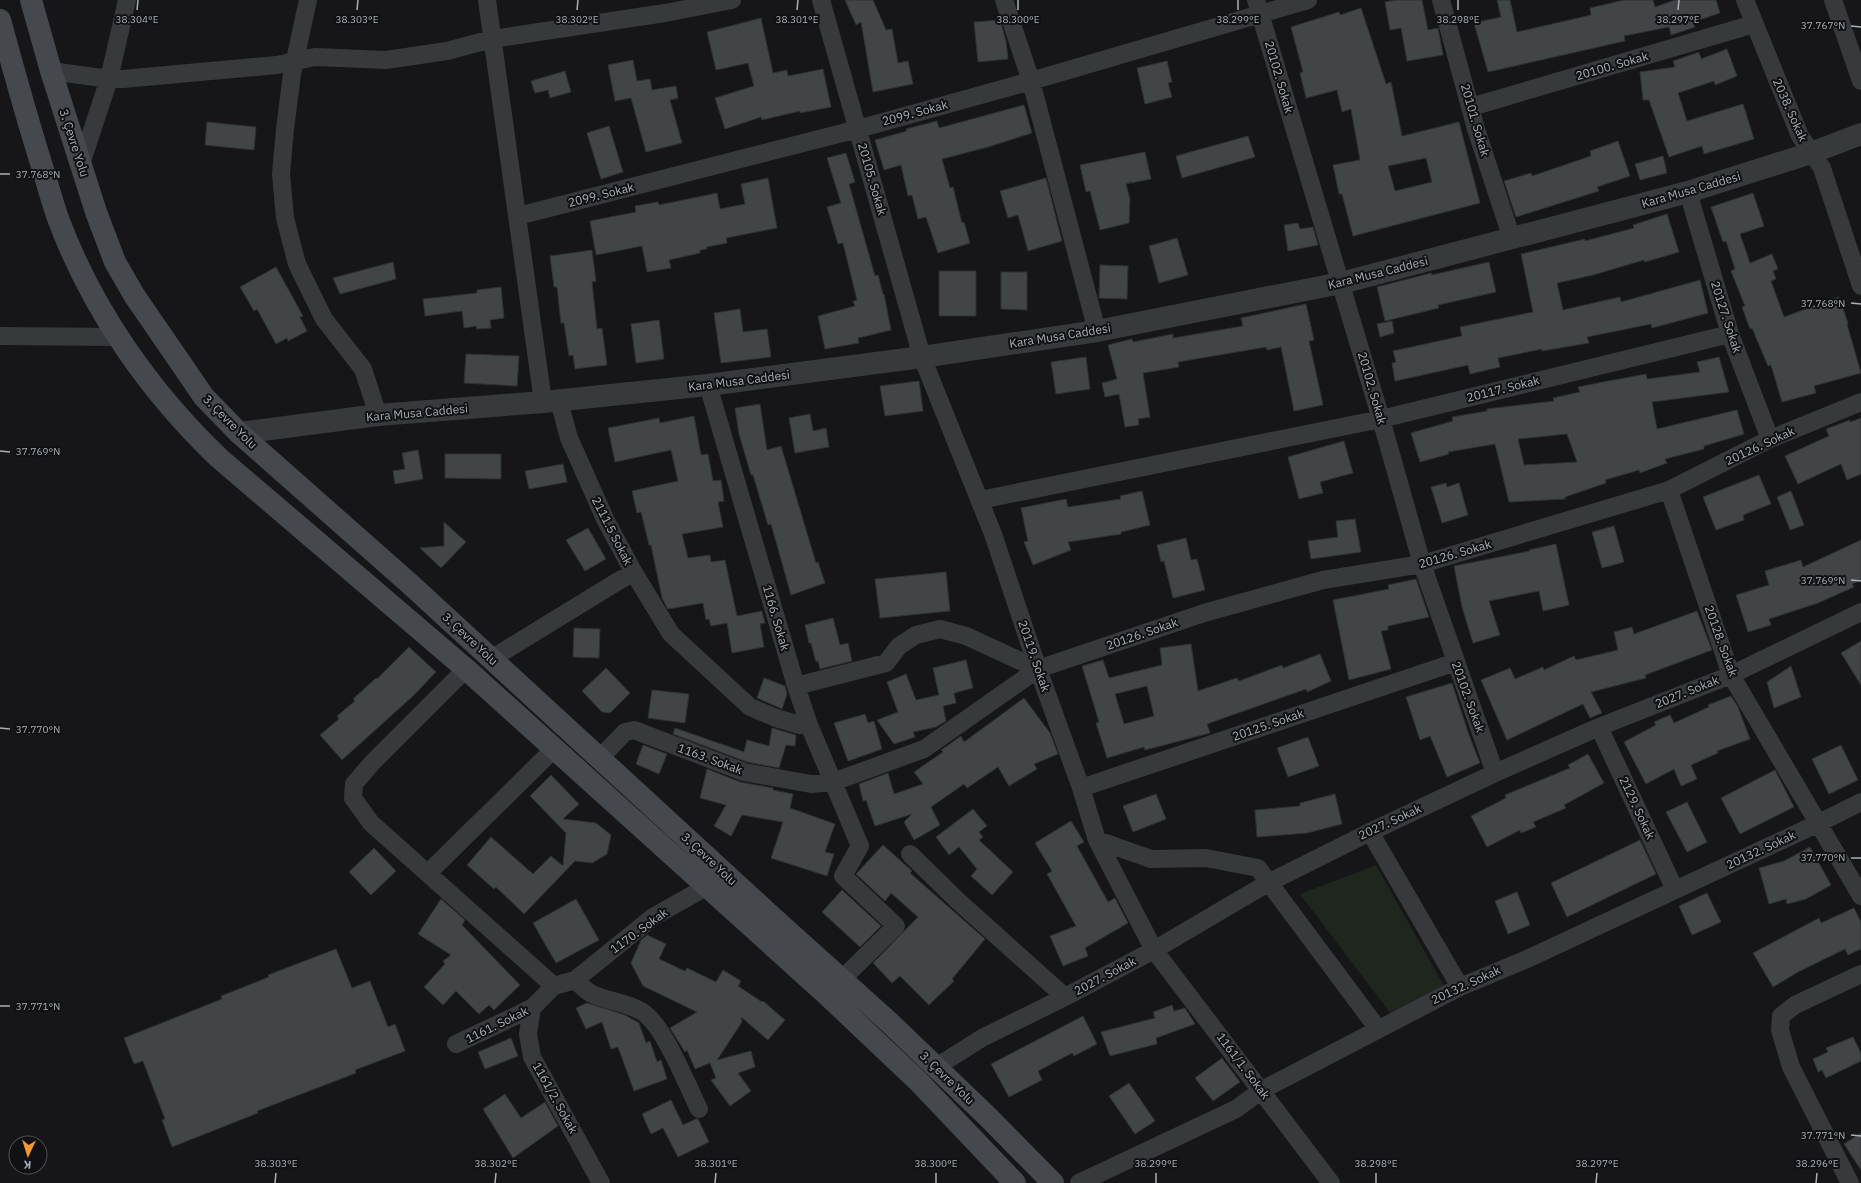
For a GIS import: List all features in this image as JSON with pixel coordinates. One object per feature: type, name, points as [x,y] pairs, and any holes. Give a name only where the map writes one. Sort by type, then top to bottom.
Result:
[{"type":"main road","name":"3. Çevre Yolu","points":[[31,0],[51,71],[106,241],[115,262],[134,295],[204,397],[239,432],[410,584],[841,980],[890,1023],[1053,1183]]},
{"type":"main road","name":"3. Çevre Yolu","points":[[0,20],[18,88],[59,220],[86,281],[119,337],[157,391],[182,421],[219,458],[466,669],[555,748],[706,887],[825,993],[918,1081],[1015,1183]]},
{"type":"street","points":[[81,164],[109,79],[127,0]]},
{"type":"street","points":[[308,0],[297,54],[285,129],[281,174],[285,218],[297,264],[324,319],[363,369],[378,415]]},
{"type":"street","name":"2111.5 Sokak","points":[[487,0],[518,216],[551,402],[569,438],[606,521],[634,573],[620,580],[492,659]]},
{"type":"street","points":[[51,71],[109,79],[277,65],[297,54],[315,57],[386,60],[447,51],[492,39],[664,13],[732,0]]},
{"type":"street","name":"20105. Sokak","points":[[821,0],[922,357]]},
{"type":"street","points":[[1004,0],[1031,81],[1097,331]]},
{"type":"street","name":"2099. Sokak","points":[[518,216],[858,129],[1031,81],[1258,7],[1308,0]]},
{"type":"street","name":"20101. Sokak","points":[[1441,0],[1476,130],[1512,239]]},
{"type":"street","name":"2038. Sokak","points":[[1744,0],[1800,136],[1822,168],[1861,286]]},
{"type":"street","points":[[1833,0],[1857,59],[1861,81]]},
{"type":"street","name":"20102. Sokak","points":[[1258,7],[1341,283],[1422,564],[1495,773]]},
{"type":"street","name":"20100. Sokak","points":[[1471,107],[1754,24]]},
{"type":"street","name":"Kara Musa Caddesi","points":[[239,432],[378,415],[551,402],[708,385],[922,357],[1097,331],[1341,283],[1512,239],[1688,192],[1811,153],[1861,134]]},
{"type":"street","name":"20127. Sokak","points":[[1688,192],[1730,334],[1770,439]]},
{"type":"street","name":"20117. Sokak","points":[[980,500],[1381,419],[1730,334]]},
{"type":"street","points":[[0,336],[119,337]]},
{"type":"street","name":"20119. Sokak","points":[[922,357],[993,534],[1038,669],[1081,788],[1097,840],[1154,950]]},
{"type":"street","name":"1166. Sokak","points":[[708,385],[796,686],[810,725],[860,846],[842,876],[896,926],[841,980]]},
{"type":"street","name":"20126. Sokak","points":[[834,782],[924,749],[1038,669],[1204,613],[1315,582],[1422,564],[1669,490],[1770,439],[1861,402]]},
{"type":"street","name":"20128. Sokak","points":[[1669,490],[1731,675],[1861,896]]},
{"type":"street","points":[[634,573],[671,634],[750,707],[776,718],[800,725],[810,725]]},
{"type":"street","name":"2027. Sokak","points":[[936,1067],[982,1038],[1065,997],[1154,950],[1268,883],[1370,832],[1495,773],[1599,727],[1731,675],[1861,612]]},
{"type":"street","points":[[796,686],[886,663],[899,646],[916,635],[940,629],[966,636],[1038,669]]},
{"type":"street","name":"20125. Sokak","points":[[1081,788],[1456,662]]},
{"type":"street","points":[[466,669],[372,763],[354,784],[353,798],[371,823],[554,986],[575,980],[591,994],[617,1001],[641,1011],[653,1020],[667,1044],[699,1109]]},
{"type":"street","name":"2129. Sokak","points":[[1599,727],[1675,890]]},
{"type":"street","name":"1163. Sokak","points":[[600,758],[626,732],[634,730],[744,772],[811,784],[834,782]]},
{"type":"street","points":[[428,873],[555,748]]},
{"type":"street","name":"20132. Sokak","points":[[1079,1183],[1236,1109],[1262,1090],[1460,987],[1675,890],[1861,802]]},
{"type":"street","points":[[1370,832],[1460,987]]},
{"type":"street","points":[[1097,840],[1151,859],[1206,858],[1258,868],[1378,1029]]},
{"type":"street","points":[[910,854],[957,900],[1065,997]]},
{"type":"street","name":"1170. Sokak","points":[[575,980],[652,917],[706,887]]},
{"type":"street","name":"1161/1. Sokak","points":[[1154,950],[1262,1090],[1331,1183]]},
{"type":"street","points":[[1850,1183],[1791,1066],[1780,1030],[1780,1016],[1795,1005],[1861,974]]},
{"type":"street","name":"1161. Sokak","points":[[456,1044],[532,1008],[554,986]]},
{"type":"street","name":"1161/2. Sokak","points":[[532,1008],[528,1034],[532,1057],[602,1183]]},
{"type":"shaded area","points":[[1376,865],[1444,986],[1391,1014],[1300,894]]},
{"type":"building","points":[[845,0],[873,0],[886,30],[892,29],[898,63],[908,61],[913,84],[873,92],[861,22],[856,25]]},
{"type":"building","points":[[1396,0],[1422,0],[1428,30],[1438,28],[1443,55],[1407,61],[1401,28],[1390,30],[1385,2]]},
{"type":"building","points":[[1497,0],[1510,0],[1517,32],[1591,15],[1590,8],[1624,0],[1653,0],[1655,7],[1675,0],[1716,0],[1720,13],[1693,22],[1695,27],[1671,35],[1669,27],[1624,36],[1625,41],[1488,72],[1474,23],[1501,17]]},
{"type":"building","points":[[1361,8],[1386,84],[1391,82],[1402,136],[1459,122],[1480,203],[1353,236],[1342,194],[1339,194],[1333,165],[1360,160],[1351,109],[1342,112],[1337,90],[1306,98],[1300,73],[1303,72],[1291,27],[1339,12],[1340,15]],"holes":[[[1426,158],[1432,182],[1395,191],[1388,166]]]},
{"type":"building","points":[[761,18],[773,73],[787,70],[788,76],[823,69],[831,107],[800,113],[800,111],[762,120],[761,117],[725,129],[715,98],[754,86],[748,63],[716,70],[707,32]]},
{"type":"building","points":[[1000,20],[1006,41],[1008,59],[978,62],[974,22]]},
{"type":"building","points":[[1727,49],[1737,76],[1715,85],[1714,81],[1678,93],[1687,121],[1743,104],[1754,139],[1704,154],[1702,146],[1669,157],[1649,100],[1643,100],[1640,72],[1675,67],[1673,61],[1699,52],[1701,59]]},
{"type":"building","points":[[633,60],[637,81],[650,79],[652,90],[676,86],[678,98],[670,100],[682,143],[646,152],[631,98],[615,101],[608,65]]},
{"type":"building","points":[[1167,61],[1172,82],[1168,83],[1172,97],[1145,104],[1137,68]]},
{"type":"building","points":[[565,71],[571,92],[550,98],[548,90],[535,93],[531,81]]},
{"type":"building","points":[[1024,105],[1032,133],[988,147],[942,159],[950,188],[953,187],[962,223],[964,222],[970,243],[938,253],[926,217],[918,219],[912,195],[908,196],[901,165],[884,170],[875,140],[907,131],[906,129],[937,121],[939,128]]},
{"type":"building","points":[[207,122],[256,127],[254,150],[205,145]]},
{"type":"building","points":[[609,126],[623,172],[601,179],[587,133]]},
{"type":"building","points":[[1248,136],[1255,157],[1182,178],[1176,156]]},
{"type":"building","points":[[1618,141],[1630,176],[1597,187],[1599,191],[1516,217],[1504,181],[1531,173],[1532,176],[1591,156],[1590,151]]},
{"type":"building","points":[[1145,152],[1151,179],[1131,183],[1130,181],[1130,183],[1126,184],[1130,199],[1129,223],[1100,230],[1090,191],[1086,192],[1080,165]]},
{"type":"building","points":[[846,153],[855,182],[849,184],[875,276],[878,275],[884,294],[891,330],[858,338],[859,343],[825,349],[818,316],[855,306],[853,301],[857,300],[843,243],[838,244],[827,207],[841,203],[827,158]]},
{"type":"building","points":[[1663,156],[1667,173],[1640,180],[1635,164]]},
{"type":"building","points":[[768,178],[777,228],[726,238],[727,243],[707,247],[707,249],[700,250],[700,253],[669,260],[671,268],[647,272],[642,246],[596,255],[590,221],[636,212],[635,206],[658,202],[659,205],[717,193],[720,209],[745,204],[741,184]]},
{"type":"building","points":[[1046,178],[1062,241],[1028,251],[1018,215],[1008,218],[1000,191]]},
{"type":"building","points":[[1753,193],[1764,226],[1740,234],[1750,263],[1772,254],[1778,269],[1773,271],[1776,279],[1771,281],[1784,317],[1839,297],[1848,323],[1847,324],[1861,373],[1814,386],[1816,393],[1782,402],[1771,365],[1768,366],[1752,328],[1750,329],[1742,307],[1745,306],[1731,271],[1735,269],[1726,241],[1723,242],[1711,207]]},
{"type":"building","points":[[1667,214],[1679,252],[1645,262],[1644,260],[1593,275],[1557,283],[1563,310],[1620,297],[1621,302],[1700,280],[1708,313],[1652,328],[1651,324],[1587,337],[1589,343],[1542,351],[1542,349],[1498,358],[1500,367],[1470,374],[1468,365],[1395,381],[1392,363],[1396,362],[1393,351],[1462,336],[1460,327],[1533,312],[1521,254],[1585,239],[1585,241],[1634,228],[1633,225]]},
{"type":"building","points":[[1298,223],[1300,229],[1313,227],[1318,245],[1288,251],[1284,225]]},
{"type":"building","points":[[1177,238],[1188,275],[1159,283],[1149,246]]},
{"type":"building","points":[[592,250],[596,281],[592,282],[597,329],[602,328],[607,365],[575,369],[573,355],[569,356],[564,323],[561,323],[557,287],[554,287],[550,256]]},
{"type":"building","points":[[393,262],[396,279],[340,294],[333,278]]},
{"type":"building","points":[[1489,262],[1496,292],[1438,305],[1439,308],[1385,321],[1377,287],[1431,273],[1432,275]]},
{"type":"building","points":[[1100,265],[1128,266],[1127,299],[1099,298]]},
{"type":"building","points":[[276,267],[303,316],[300,317],[307,331],[288,341],[287,338],[276,344],[257,309],[254,311],[240,287]]},
{"type":"building","points":[[939,271],[976,271],[976,316],[939,316]]},
{"type":"building","points":[[1001,272],[1027,272],[1027,310],[1001,309]]},
{"type":"building","points":[[501,287],[504,318],[490,320],[491,328],[477,329],[476,326],[464,328],[462,311],[425,316],[423,299],[477,293],[477,290]]},
{"type":"building","points":[[1306,304],[1314,340],[1309,341],[1323,405],[1294,411],[1281,347],[1267,350],[1266,347],[1178,362],[1179,367],[1143,373],[1150,417],[1138,419],[1139,425],[1125,427],[1119,394],[1105,397],[1102,383],[1117,379],[1108,345],[1132,339],[1133,342],[1173,334],[1173,338],[1243,326],[1241,318]]},
{"type":"building","points":[[740,309],[743,332],[767,329],[771,357],[721,363],[714,313]]},
{"type":"building","points":[[659,320],[664,359],[636,363],[631,324]]},
{"type":"building","points":[[1392,321],[1394,333],[1380,337],[1377,324]]},
{"type":"building","points":[[466,354],[519,356],[517,386],[464,383]]},
{"type":"building","points":[[1086,357],[1090,389],[1056,394],[1051,362]]},
{"type":"building","points":[[1719,357],[1729,392],[1652,402],[1657,429],[1737,410],[1744,434],[1704,446],[1704,449],[1665,459],[1667,463],[1640,473],[1639,470],[1605,480],[1606,483],[1565,497],[1565,499],[1509,502],[1495,444],[1448,452],[1449,454],[1420,462],[1411,433],[1453,421],[1452,417],[1487,411],[1487,409],[1554,401],[1553,398],[1580,392],[1578,387],[1646,374],[1647,379],[1700,372],[1697,362]],"holes":[[[1567,434],[1577,462],[1524,465],[1518,439]]]},
{"type":"building","points":[[919,381],[923,411],[885,416],[880,386]]},
{"type":"building","points":[[760,404],[767,450],[781,446],[816,563],[818,562],[825,583],[791,595],[771,524],[768,525],[739,434],[735,408]]},
{"type":"building","points":[[810,414],[813,431],[826,428],[829,447],[795,453],[789,418]]},
{"type":"building","points":[[694,416],[701,455],[708,454],[713,481],[721,480],[724,501],[718,502],[723,527],[682,534],[688,558],[710,555],[711,562],[725,560],[737,616],[762,611],[765,623],[760,624],[764,647],[732,653],[727,623],[711,626],[709,619],[706,620],[703,603],[668,609],[662,598],[651,545],[649,545],[641,512],[637,513],[632,491],[678,481],[671,450],[615,462],[608,428],[659,418],[660,423]]},
{"type":"building","points":[[1861,418],[1861,474],[1847,480],[1841,464],[1798,484],[1785,456],[1829,436],[1826,429],[1850,420],[1850,422]]},
{"type":"building","points":[[1344,441],[1353,473],[1320,482],[1323,493],[1299,499],[1288,457]]},
{"type":"building","points":[[418,450],[423,479],[395,484],[393,471],[405,469],[402,453]]},
{"type":"building","points":[[445,454],[501,454],[501,479],[445,478]]},
{"type":"building","points":[[563,464],[567,482],[529,489],[525,471]]},
{"type":"building","points":[[1759,475],[1771,504],[1743,515],[1744,520],[1716,530],[1703,497]]},
{"type":"building","points":[[1446,483],[1447,487],[1459,483],[1468,515],[1442,523],[1431,487]]},
{"type":"building","points":[[1142,491],[1150,525],[1121,532],[1121,534],[1068,542],[1071,550],[1033,565],[1024,542],[1028,541],[1021,508],[1066,499],[1068,507],[1121,499],[1120,496]]},
{"type":"building","points":[[1791,491],[1804,525],[1790,530],[1777,497]]},
{"type":"building","points":[[1355,519],[1361,552],[1311,559],[1308,541],[1338,537],[1336,521]]},
{"type":"building","points":[[444,522],[466,542],[441,568],[420,548],[444,546]]},
{"type":"building","points":[[1614,526],[1624,562],[1602,568],[1592,532]]},
{"type":"building","points":[[588,528],[606,559],[585,571],[566,540]]},
{"type":"building","points":[[1186,538],[1191,560],[1197,559],[1205,590],[1173,598],[1164,561],[1161,562],[1157,545]]},
{"type":"building","points":[[1861,540],[1861,580],[1852,584],[1854,587],[1818,603],[1769,619],[1771,625],[1748,632],[1736,595],[1769,585],[1765,571],[1801,560],[1803,567]]},
{"type":"building","points":[[1556,544],[1569,605],[1543,611],[1539,591],[1489,601],[1500,635],[1473,643],[1462,607],[1454,566],[1530,551],[1529,550]]},
{"type":"building","points":[[946,572],[950,611],[880,618],[875,579]]},
{"type":"building","points":[[1416,579],[1429,617],[1388,626],[1388,630],[1381,631],[1391,669],[1349,680],[1333,600],[1389,589],[1388,585]]},
{"type":"building","points":[[1697,611],[1712,650],[1645,675],[1646,678],[1591,692],[1602,713],[1590,718],[1583,704],[1507,740],[1481,680],[1510,668],[1515,679],[1543,667],[1544,670],[1574,656],[1576,660],[1618,650],[1614,632],[1632,627],[1634,634]]},
{"type":"building","points":[[833,618],[840,645],[848,643],[852,661],[820,669],[818,661],[816,662],[811,643],[809,643],[805,625]]},
{"type":"building","points":[[574,628],[600,629],[599,658],[573,657]]},
{"type":"building","points":[[1861,641],[1861,685],[1841,653]]},
{"type":"building","points":[[1191,644],[1198,691],[1237,678],[1239,681],[1282,665],[1283,668],[1320,654],[1331,681],[1307,692],[1306,689],[1207,724],[1210,733],[1145,750],[1144,747],[1107,758],[1096,723],[1099,722],[1082,666],[1103,660],[1109,678],[1162,665],[1160,648]],"holes":[[[1147,686],[1154,716],[1124,724],[1115,694]]]},
{"type":"building","points":[[409,647],[436,672],[413,696],[342,760],[320,735],[339,719],[337,716],[355,701],[353,699],[376,678],[377,679]]},
{"type":"building","points":[[966,660],[973,688],[954,693],[956,703],[943,706],[946,721],[936,727],[913,732],[915,737],[894,744],[877,720],[898,712],[887,682],[906,674],[916,700],[939,695],[933,668]]},
{"type":"building","points":[[1791,666],[1801,697],[1774,708],[1767,682]]},
{"type":"building","points":[[606,668],[630,693],[610,713],[602,712],[582,691]]},
{"type":"building","points":[[764,678],[785,686],[787,694],[782,709],[757,698]]},
{"type":"building","points":[[1452,683],[1480,763],[1447,777],[1430,736],[1420,740],[1406,697]]},
{"type":"building","points":[[652,690],[689,694],[685,723],[648,718]]},
{"type":"building","points":[[1731,696],[1738,707],[1750,739],[1717,751],[1718,753],[1691,765],[1697,779],[1681,786],[1674,769],[1646,784],[1624,742],[1656,725],[1654,722],[1670,715],[1674,723],[1709,707],[1708,705]]},
{"type":"building","points":[[1024,698],[1050,733],[1058,754],[1034,764],[1037,769],[1009,786],[998,767],[967,788],[964,784],[931,807],[940,825],[914,840],[904,822],[912,814],[875,826],[866,800],[863,801],[859,784],[888,773],[894,794],[923,784],[914,772],[943,752],[941,750],[961,736],[964,742]]},
{"type":"building","points":[[865,714],[868,723],[874,721],[882,749],[848,761],[834,723]]},
{"type":"building","points":[[675,728],[744,752],[747,740],[769,746],[772,728],[796,735],[795,746],[786,745],[779,768],[747,762],[673,734]]},
{"type":"building","points":[[1308,737],[1319,766],[1288,777],[1277,748]]},
{"type":"building","points":[[643,745],[667,754],[659,774],[636,764]]},
{"type":"building","points":[[1841,745],[1858,780],[1829,794],[1812,759]]},
{"type":"building","points":[[1588,754],[1604,783],[1564,805],[1566,808],[1533,822],[1536,827],[1521,833],[1520,830],[1487,847],[1471,816],[1506,798],[1505,795],[1570,768],[1568,765]]},
{"type":"building","points":[[707,769],[740,782],[773,788],[773,790],[793,794],[790,808],[835,824],[825,852],[834,854],[827,876],[771,858],[783,822],[742,815],[731,836],[714,826],[726,805],[700,798]]},
{"type":"building","points":[[1775,770],[1794,807],[1740,834],[1721,798]]},
{"type":"building","points":[[551,775],[579,804],[563,819],[596,823],[611,835],[607,854],[592,863],[575,861],[524,914],[496,887],[494,889],[467,865],[491,837],[533,874],[551,856],[563,866],[566,833],[530,796]]},
{"type":"building","points":[[1156,794],[1166,819],[1133,832],[1123,806]]},
{"type":"building","points":[[1335,794],[1342,824],[1307,833],[1257,837],[1255,810],[1300,806],[1300,803]]},
{"type":"building","points":[[1687,802],[1707,842],[1687,852],[1666,812]]},
{"type":"building","points":[[973,809],[987,826],[979,832],[983,837],[979,840],[1013,872],[992,895],[971,876],[977,869],[959,847],[949,855],[936,837]]},
{"type":"building","points":[[1071,821],[1084,842],[1077,846],[1108,902],[1115,898],[1128,923],[1085,948],[1088,956],[1063,966],[1050,936],[1076,926],[1047,874],[1052,871],[1035,843]]},
{"type":"building","points":[[1640,840],[1656,874],[1567,917],[1551,883]]},
{"type":"building","points":[[883,845],[912,871],[910,873],[985,939],[952,979],[954,981],[929,1005],[900,976],[892,983],[873,963],[918,917],[891,893],[885,901],[856,874]]},
{"type":"building","points":[[1810,847],[1831,885],[1806,899],[1787,904],[1786,899],[1769,904],[1759,868],[1784,861]]},
{"type":"building","points":[[374,848],[396,871],[371,895],[349,872]]},
{"type":"building","points":[[842,890],[881,926],[860,947],[822,912]]},
{"type":"building","points":[[1517,892],[1530,925],[1508,934],[1495,901]]},
{"type":"building","points":[[1707,893],[1721,922],[1692,935],[1679,906]]},
{"type":"building","points":[[441,899],[465,920],[462,925],[520,985],[494,1010],[489,1005],[479,1014],[456,991],[443,1005],[424,987],[445,964],[443,961],[451,955],[418,934]]},
{"type":"building","points":[[576,899],[599,940],[556,963],[533,923]]},
{"type":"building","points":[[1854,908],[1861,922],[1861,949],[1848,955],[1845,949],[1798,972],[1773,987],[1753,953],[1819,918],[1821,923]]},
{"type":"building","points":[[647,935],[666,944],[659,959],[685,971],[687,968],[716,982],[723,970],[741,981],[738,986],[762,1002],[763,1001],[785,1020],[768,1040],[741,1017],[742,1022],[717,1060],[751,1051],[755,1067],[738,1073],[751,1091],[730,1106],[711,1080],[716,1078],[710,1063],[695,1069],[687,1050],[685,1052],[670,1028],[697,1012],[643,986],[631,963],[641,940]]},
{"type":"building","points":[[336,949],[352,988],[370,981],[388,1027],[395,1024],[405,1051],[355,1070],[356,1073],[257,1111],[258,1113],[172,1147],[162,1120],[165,1119],[143,1061],[134,1064],[124,1038],[222,999],[221,996],[269,977],[268,975]]},
{"type":"building","points":[[587,1003],[625,1015],[639,1023],[646,1043],[650,1041],[657,1062],[661,1060],[667,1079],[634,1091],[618,1047],[611,1049],[602,1022],[586,1029],[576,1008]]},
{"type":"building","points":[[1172,1005],[1174,1011],[1185,1008],[1195,1024],[1156,1038],[1157,1044],[1110,1056],[1101,1032],[1155,1018],[1153,1012]]},
{"type":"building","points":[[1083,1016],[1097,1044],[1074,1056],[1072,1053],[1038,1071],[1042,1080],[1009,1097],[991,1064]]},
{"type":"building","points":[[1853,1037],[1861,1053],[1861,1061],[1826,1078],[1822,1070],[1818,1072],[1813,1059],[1828,1052],[1826,1048]]},
{"type":"building","points":[[511,1038],[518,1056],[485,1069],[478,1052]]},
{"type":"building","points":[[1222,1058],[1240,1082],[1213,1101],[1195,1078]]},
{"type":"building","points":[[1129,1083],[1155,1121],[1135,1134],[1109,1096]]},
{"type":"building","points":[[505,1094],[521,1118],[545,1102],[558,1126],[513,1158],[483,1109]]},
{"type":"building","points":[[671,1100],[683,1125],[698,1119],[709,1142],[678,1157],[663,1128],[651,1134],[642,1114]]},
{"type":"building","points":[[1861,1133],[1861,1170],[1844,1144]]}]
